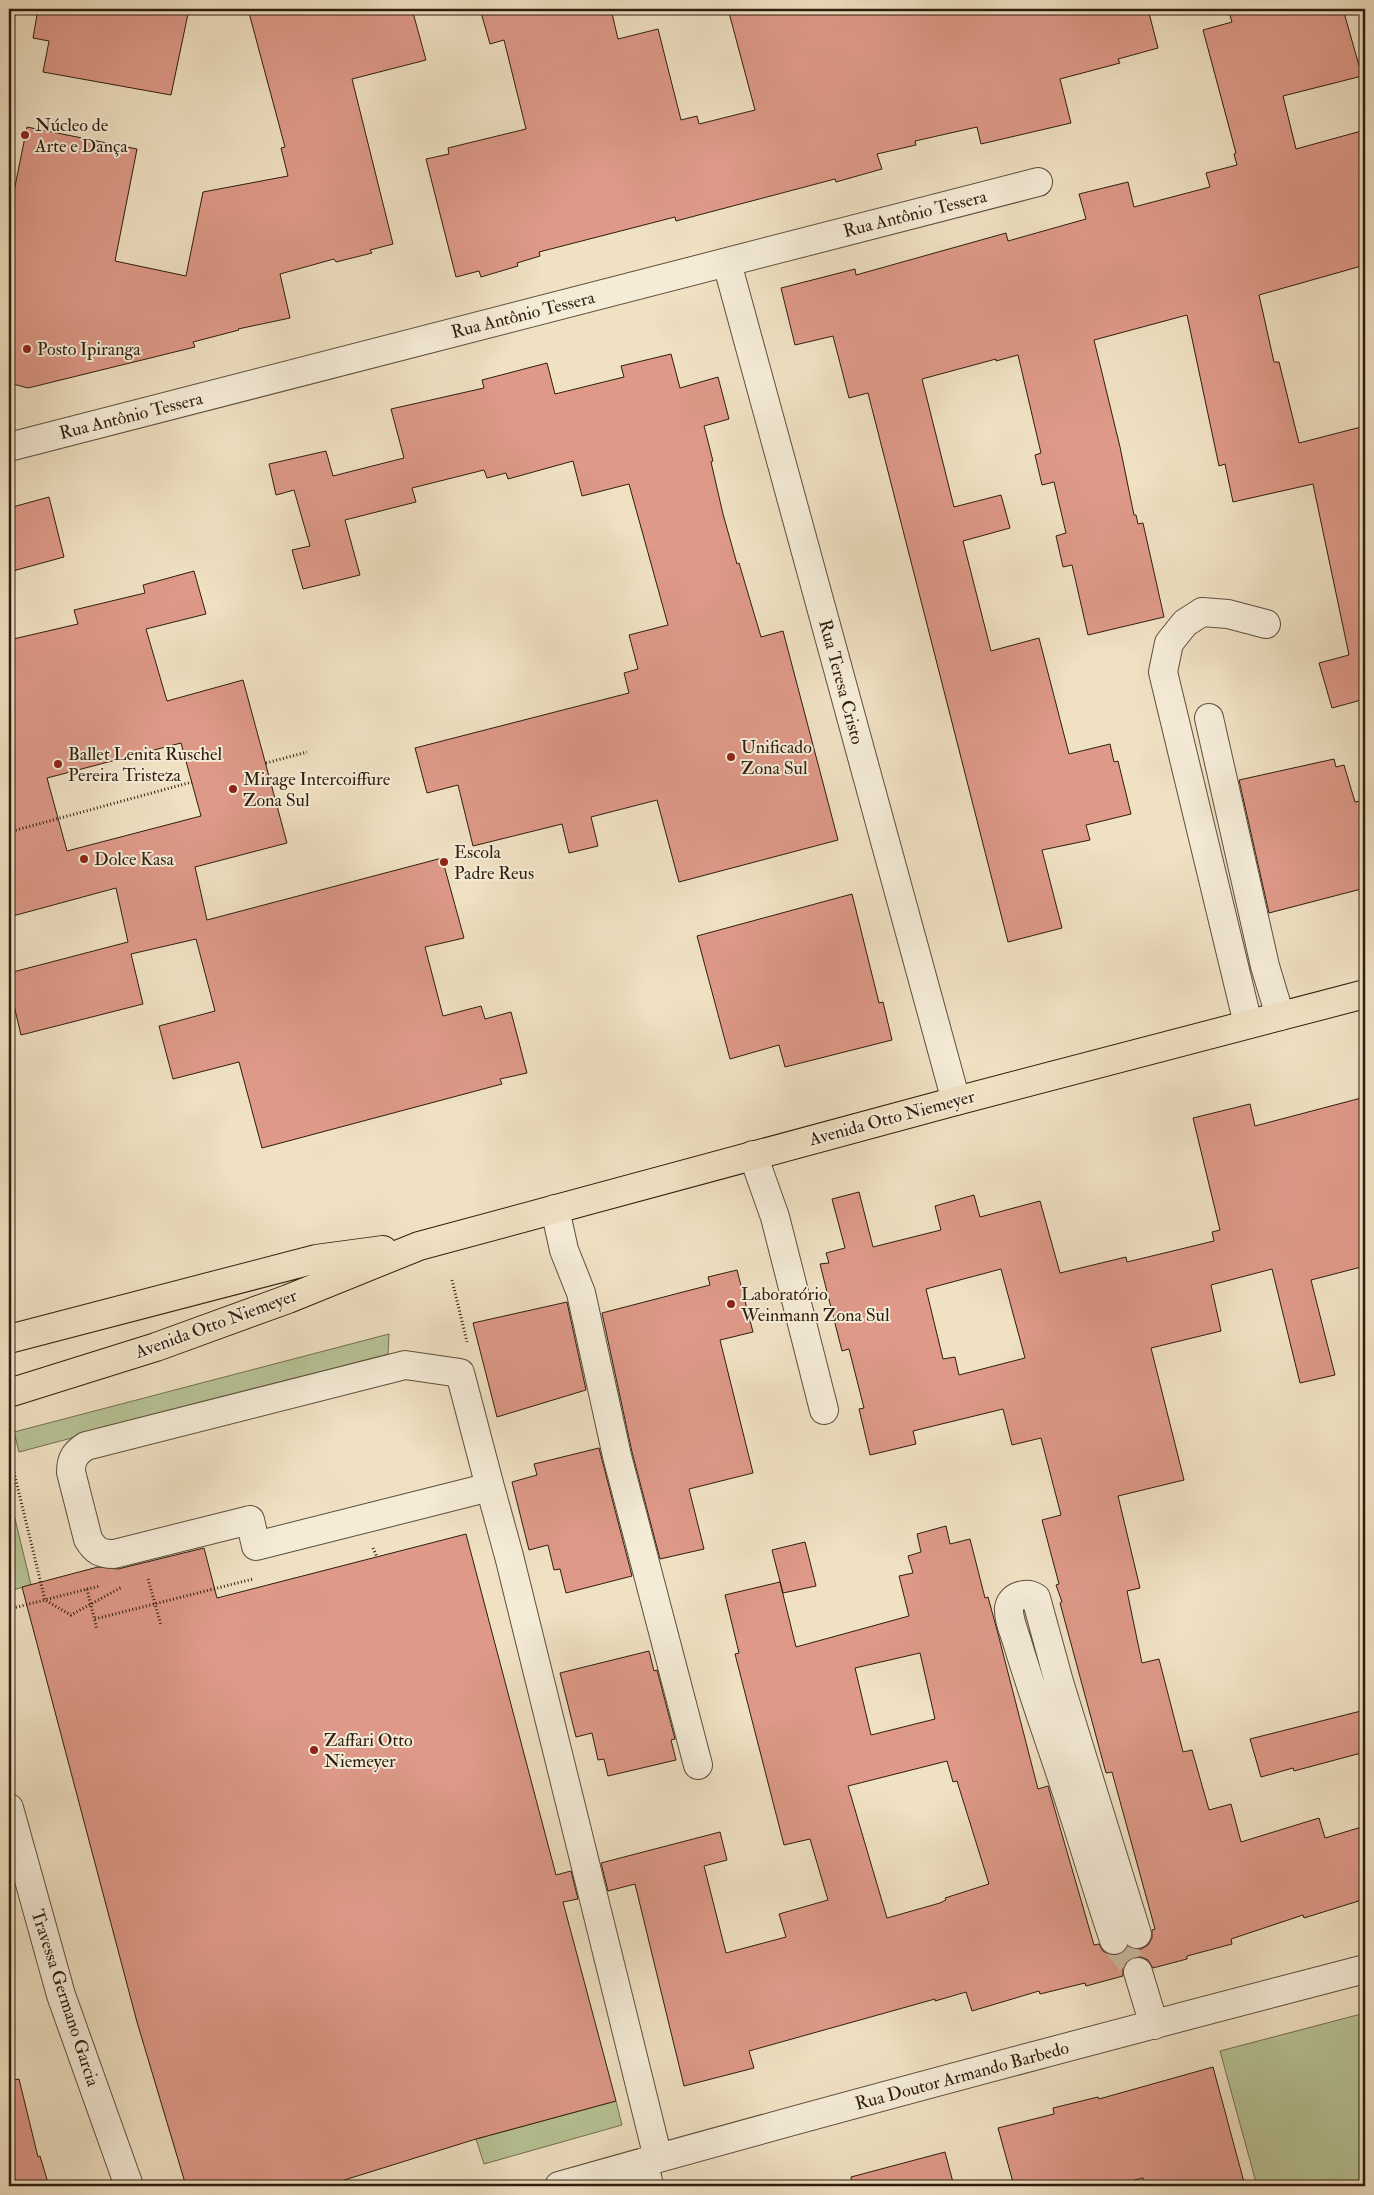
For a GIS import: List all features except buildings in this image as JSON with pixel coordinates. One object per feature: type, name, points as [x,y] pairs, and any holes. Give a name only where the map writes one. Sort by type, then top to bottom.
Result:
[{"type":"main road","name":"Avenida Otto Niemeyer","points":[[9,1393],[156,1347],[288,1299],[419,1246],[956,1100],[1365,994]]},
{"type":"main road","name":"Avenida Otto Niemeyer","points":[[9,1339],[316,1259],[419,1246]]},
{"type":"street","name":"Rua Antônio Tessera","points":[[9,447],[1038,182]]},
{"type":"street","name":"Rua Teresa Cristo","points":[[726,262],[956,1100]]},
{"type":"street","points":[[1248,1024],[1163,672],[1169,643],[1185,623],[1202,612],[1228,614],[1266,624]]},
{"type":"street","points":[[1209,718],[1263,957],[1280,1016]]},
{"type":"street","points":[[753,1155],[775,1217],[824,1410]]},
{"type":"street","points":[[555,1210],[564,1250],[580,1293],[617,1456],[698,1765]]},
{"type":"street","points":[[490,1487],[256,1546],[250,1520],[114,1554],[104,1554],[94,1549],[88,1539],[71,1461],[77,1452],[86,1446],[405,1365],[460,1372],[509,1556],[650,2169]]},
{"type":"street","points":[[1098,1846],[1060,1773],[1032,1691],[1009,1608],[1012,1600],[1016,1597],[1028,1594],[1036,1598],[1059,1682],[1086,1765],[1098,1846],[1124,1931]]},
{"type":"street","points":[[1032,1691],[1059,1682]]},
{"type":"street","points":[[1060,1773],[1086,1765]]},
{"type":"street","name":"Travessa Germano Garcia","points":[[9,1808],[61,1995],[129,2186]]},
{"type":"street","name":"Rua Doutor Armando Barbedo","points":[[559,2186],[650,2169],[1154,2025],[1365,1969]]},
{"type":"street","points":[[1138,1972],[1154,2025]]},
{"type":"path","points":[[266,763],[307,752]]},
{"type":"path","points":[[9,832],[192,782]]},
{"type":"path","points":[[9,1452],[45,1600],[71,1615],[130,1583]]},
{"type":"path","points":[[147,1574],[160,1625]]},
{"type":"path","points":[[95,1619],[215,1588]]},
{"type":"path","points":[[9,1609],[87,1589],[97,1630]]},
{"type":"green space","points":[[389,1334],[388,1354],[19,1452],[14,1432]]},
{"type":"green space","points":[[9,1494],[31,1585],[9,1591]]},
{"type":"green space","points":[[1365,2013],[1365,2186],[1257,2186],[1220,2051]]},
{"type":"green space","points":[[616,2101],[622,2125],[484,2164],[476,2139]]},
{"type":"tunnel","points":[[1114,1940],[1138,1972]]},
{"type":"place","name":"Núcleo de Arte e Dança","points":[[25,135]]},
{"type":"place","name":"Posto Ipiranga","points":[[27,349]]},
{"type":"place","name":"Unificado Zona Sul","points":[[731,757]]},
{"type":"place","name":"Ballet Lenita Ruschel Pereira Tristeza","points":[[58,764]]},
{"type":"place","name":"Mirage Intercoiffure Zona Sul","points":[[233,789]]},
{"type":"place","name":"Dolce Kasa","points":[[84,859]]},
{"type":"place","name":"Escola Padre Reus","points":[[444,862]]},
{"type":"place","name":"Laboratório Weinmann Zona Sul","points":[[731,1304]]},
{"type":"place","name":"Zaffari Otto Niemeyer","points":[[314,1750]]}]
